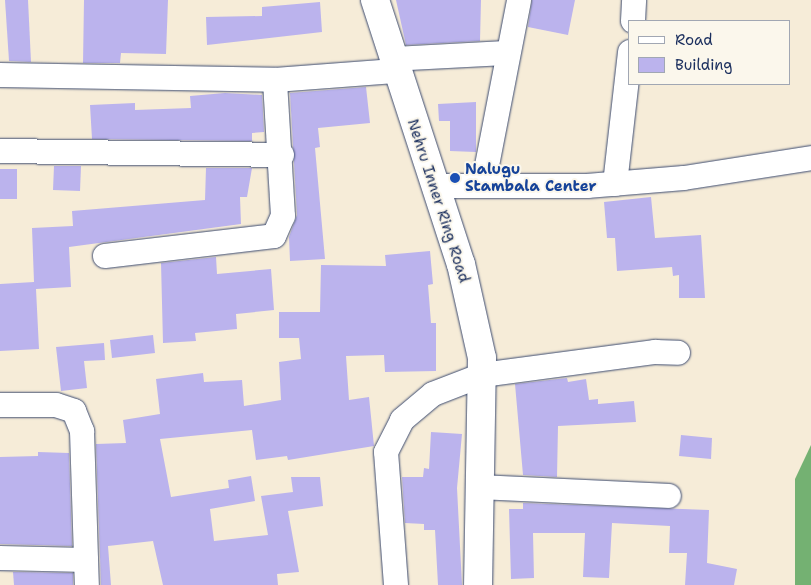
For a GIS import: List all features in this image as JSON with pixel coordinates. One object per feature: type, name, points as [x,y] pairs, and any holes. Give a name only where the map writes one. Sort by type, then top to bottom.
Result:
[{"type":"street","name":"Nehru Inner Ring Road","points":[[375,0],[393,65],[461,264],[482,358],[478,585]]},
{"type":"street","points":[[482,186],[519,0]]},
{"type":"street","points":[[633,20],[634,0]]},
{"type":"street","points":[[0,75],[275,80],[508,53]]},
{"type":"street","points":[[615,184],[628,70]]},
{"type":"street","points":[[105,256],[265,241],[274,236],[283,216],[282,155],[275,80]]},
{"type":"street","points":[[0,151],[282,155]]},
{"type":"street","points":[[434,186],[615,184],[811,158]]},
{"type":"street","points":[[396,585],[386,452],[402,420],[433,394],[482,375],[655,352],[678,353]]},
{"type":"street","points":[[0,405],[56,405],[74,411],[82,431],[87,585]]},
{"type":"street","points":[[480,488],[669,496]]},
{"type":"street","points":[[0,558],[86,560]]},
{"type":"green space","points":[[811,445],[811,585],[795,585],[795,479]]},
{"type":"building","points":[[5,0],[28,0],[31,62],[9,61]]},
{"type":"building","points":[[84,0],[168,0],[166,54],[121,53],[120,63],[83,63]]},
{"type":"building","points":[[396,0],[481,0],[480,41],[406,45]]},
{"type":"building","points":[[532,0],[575,0],[568,35],[528,27]]},
{"type":"building","points":[[320,2],[322,32],[207,45],[206,17],[262,16],[262,7]]},
{"type":"building","points":[[366,87],[370,123],[318,128],[320,147],[315,148],[325,259],[290,261],[289,237],[297,215],[290,93]]},
{"type":"building","points":[[225,93],[262,95],[264,132],[252,133],[252,141],[92,139],[90,105],[135,103],[135,110],[191,108],[190,96]]},
{"type":"building","points":[[476,102],[476,152],[450,151],[450,121],[439,121],[438,104]]},
{"type":"building","points":[[54,166],[81,166],[80,191],[53,190]]},
{"type":"building","points":[[206,168],[252,168],[247,197],[240,197],[241,224],[69,247],[71,287],[36,289],[39,349],[0,351],[0,284],[34,282],[32,228],[73,226],[72,211],[205,200]]},
{"type":"building","points":[[0,169],[17,169],[17,199],[0,199]]},
{"type":"building","points":[[651,197],[655,238],[701,235],[705,298],[679,298],[679,275],[673,276],[672,267],[617,271],[615,238],[607,238],[604,202]]},
{"type":"building","points":[[430,251],[433,284],[428,285],[431,323],[436,323],[436,371],[385,372],[384,355],[346,356],[349,400],[369,397],[374,446],[288,460],[287,456],[256,460],[252,430],[160,439],[171,497],[229,488],[228,480],[251,476],[255,501],[210,509],[214,541],[268,535],[261,496],[293,492],[291,477],[320,477],[323,506],[288,511],[299,572],[277,574],[278,585],[163,585],[153,541],[108,546],[111,585],[101,585],[96,444],[126,443],[123,420],[160,414],[156,379],[203,373],[204,382],[242,380],[244,406],[281,400],[279,362],[301,359],[299,338],[279,338],[279,312],[320,312],[321,265],[386,266],[385,255]]},
{"type":"building","points":[[216,257],[217,274],[271,269],[274,310],[236,314],[237,329],[195,333],[196,341],[163,343],[161,263]]},
{"type":"building","points":[[153,335],[155,353],[112,358],[110,340]]},
{"type":"building","points":[[104,343],[105,360],[84,361],[87,388],[61,391],[56,347]]},
{"type":"building","points":[[567,378],[568,382],[586,379],[589,400],[598,399],[598,404],[634,401],[636,422],[558,426],[557,477],[523,475],[515,384]]},
{"type":"building","points":[[431,432],[462,434],[457,488],[462,585],[438,585],[435,530],[424,530],[424,524],[405,523],[402,477],[423,477],[424,468],[429,469]]},
{"type":"building","points":[[681,435],[712,438],[711,459],[679,456]]},
{"type":"building","points":[[38,452],[69,453],[72,546],[0,544],[0,457],[38,456]]},
{"type":"building","points":[[523,503],[709,510],[707,563],[737,569],[734,585],[685,585],[687,553],[669,553],[670,526],[612,523],[609,578],[583,577],[585,533],[533,533],[534,578],[511,579],[509,509],[523,509]]},
{"type":"building","points":[[13,572],[73,573],[73,585],[14,585]]},
{"type":"place","name":"Nalugu Stambala Center","points":[[455,178]]}]
